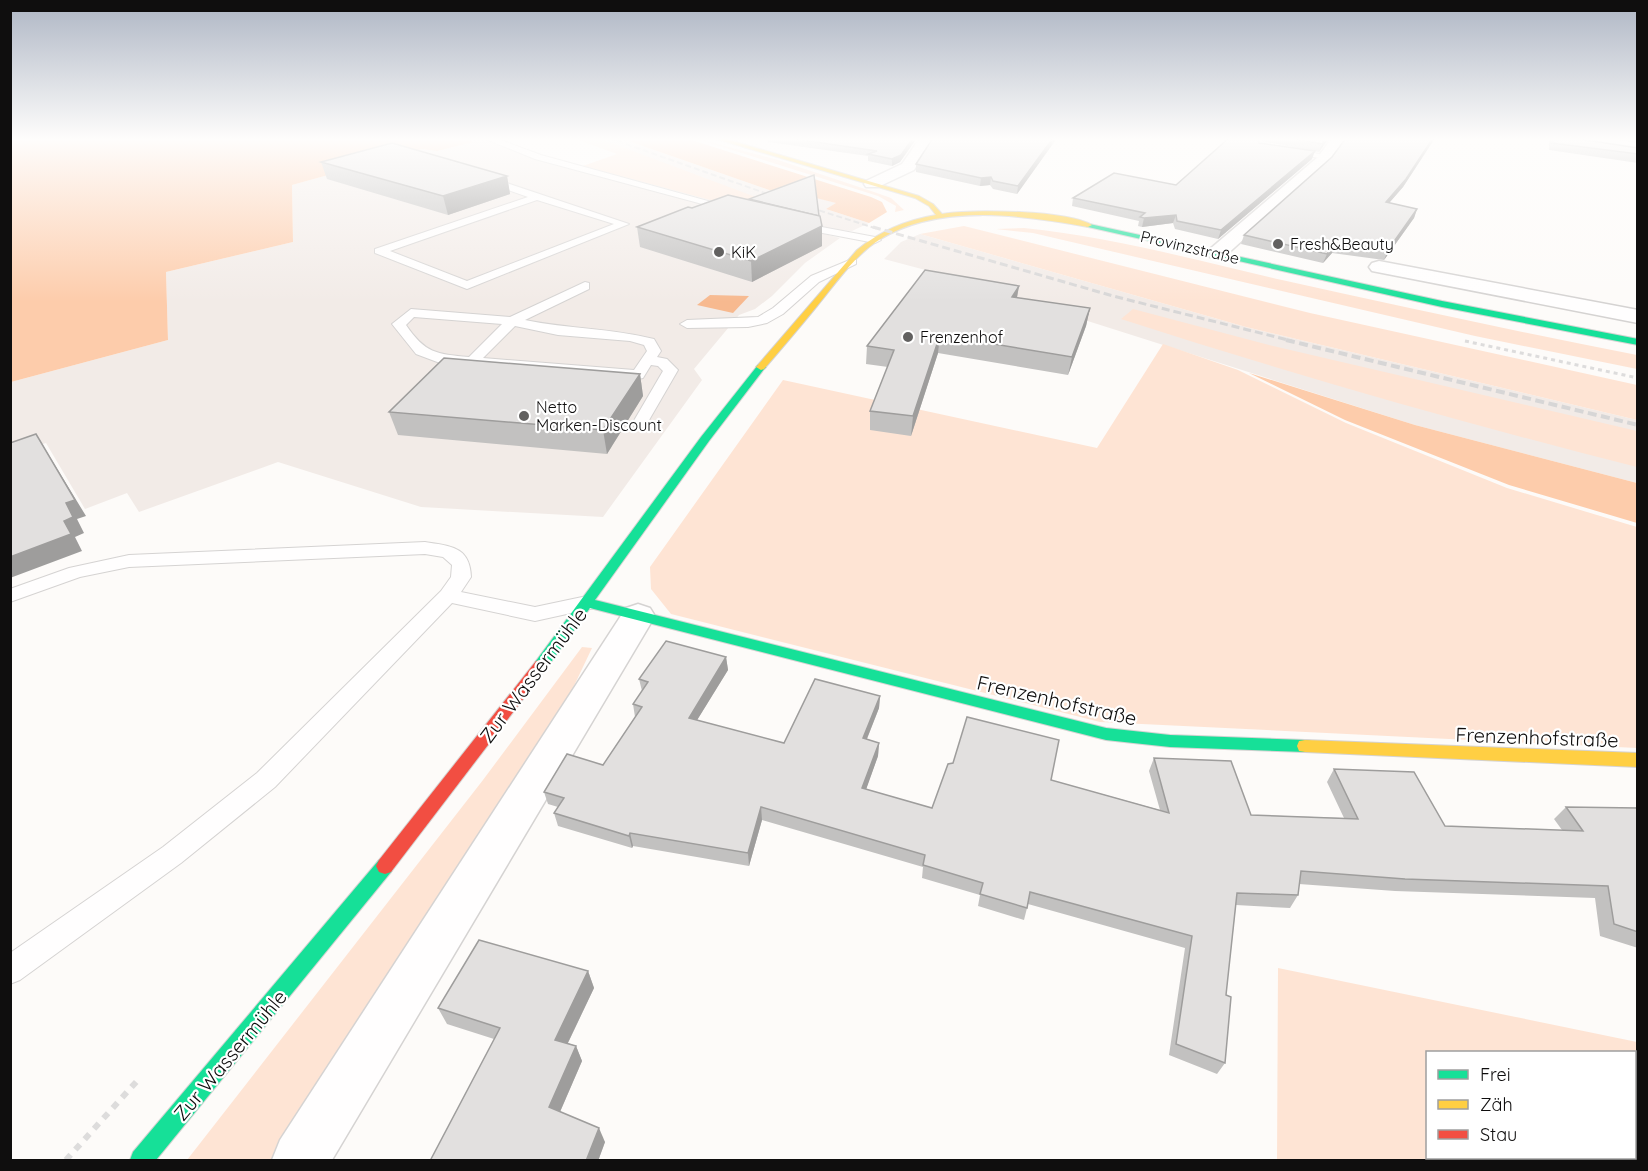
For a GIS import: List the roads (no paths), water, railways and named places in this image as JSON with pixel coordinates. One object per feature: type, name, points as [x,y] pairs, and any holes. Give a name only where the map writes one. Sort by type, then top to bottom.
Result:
[{"type":"main road","points":[[901,193],[926,202],[941,217]]},
{"type":"main road","points":[[909,193],[939,197]]},
{"type":"main road","points":[[961,201],[1029,211],[1071,221]]},
{"type":"main road","name":"Provinzstraße","points":[[941,217],[1011,215],[1071,221],[1442,304],[1638,342]]},
{"type":"main road","name":"Zur Wassermühle","points":[[141,1161],[381,872],[502,718],[733,401],[852,262],[874,240],[901,226],[941,217]]},
{"type":"main road","name":"Frenzenhofstraße","points":[[587,603],[1106,734],[1170,741],[1638,760]]},
{"type":"street","points":[[1217,253],[1285,193]]},
{"type":"street","points":[[1379,267],[1638,317]]},
{"type":"street","points":[[300,1161],[638,616]]},
{"type":"lane","points":[[528,193],[624,224],[467,285],[379,251],[537,197]]},
{"type":"lane","points":[[672,193],[745,212]]},
{"type":"lane","points":[[789,224],[874,240]]},
{"type":"lane","points":[[687,324],[748,323],[762,320],[778,311],[815,279],[852,262]]},
{"type":"lane","points":[[473,361],[512,321],[585,286]]},
{"type":"lane","points":[[411,313],[512,321],[558,331],[641,339],[654,346],[654,351],[638,375],[440,359],[423,354],[414,347],[399,324],[411,313]]},
{"type":"lane","points":[[640,424],[671,370],[662,362],[647,361]]},
{"type":"lane","points":[[10,596],[76,572],[108,564],[425,548],[449,552],[461,563],[461,577],[448,596],[266,780],[172,855],[10,970]]},
{"type":"lane","points":[[448,596],[535,614],[587,603]]},
{"type":"railway","points":[[764,193],[779,198]]},
{"type":"railway","points":[[802,205],[878,229]]},
{"type":"railway","points":[[873,227],[1113,296],[1292,341]]},
{"type":"railway","points":[[1286,340],[1638,425]]},
{"type":"place","name":"Fresh&Beauty","points":[[1278,244]]},
{"type":"place","name":"KiK","points":[[719,252]]},
{"type":"place","name":"Frenzenhof","points":[[908,337]]},
{"type":"place","name":"Netto Marken-Discount","points":[[524,416]]}]
